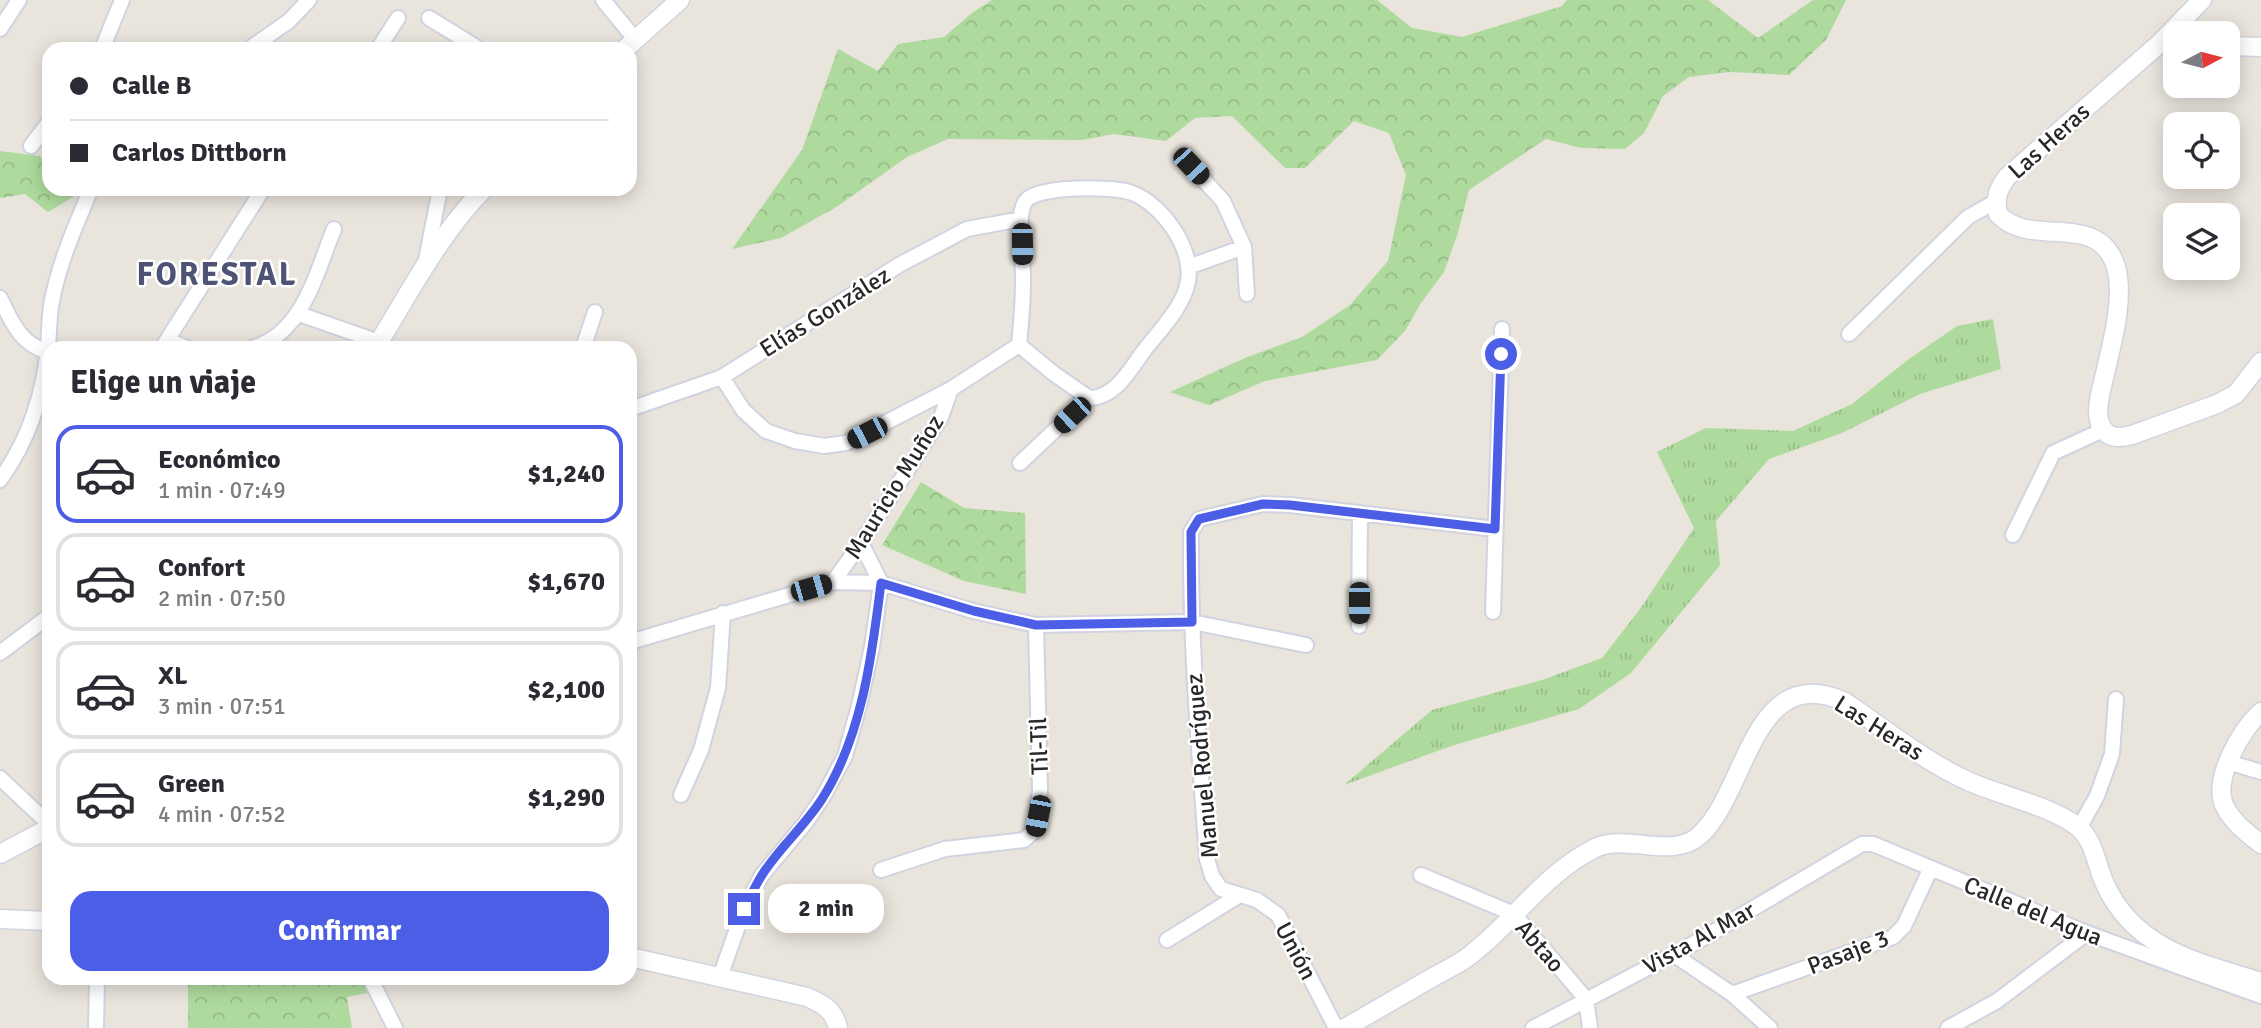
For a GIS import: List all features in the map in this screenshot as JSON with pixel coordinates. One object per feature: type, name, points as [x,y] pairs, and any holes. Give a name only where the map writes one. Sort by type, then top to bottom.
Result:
[{"type":"street","points":[[0,29],[19,0]]},
{"type":"street","points":[[105,42],[122,0]]},
{"type":"street","points":[[259,42],[289,21],[309,0]]},
{"type":"street","points":[[603,0],[629,42]]},
{"type":"street","points":[[632,42],[680,0]]},
{"type":"street","name":"Las Heras","points":[[2185,21],[2202,0]]},
{"type":"street","points":[[383,42],[398,18]]},
{"type":"street","points":[[429,18],[468,42]]},
{"type":"street","points":[[2240,46],[2261,47]]},
{"type":"street","name":"Las Heras","points":[[2103,430],[2098,418],[2099,400],[2109,359],[2119,287],[2112,257],[2090,237],[2075,233],[2014,228],[1998,215],[1995,202],[1997,190],[2007,177],[2163,47]]},
{"type":"street","points":[[1191,166],[1223,201],[1244,247],[1247,294]]},
{"type":"street","points":[[1104,189],[1132,192],[1155,206],[1171,224],[1182,246],[1188,267],[1188,281],[1181,300],[1109,394],[1100,398],[1089,398],[1019,345],[1023,280],[1021,219],[1025,202],[1032,195],[1043,191],[1104,189]]},
{"type":"street","points":[[49,341],[51,306],[67,247],[88,196]]},
{"type":"street","points":[[167,341],[259,196]]},
{"type":"street","points":[[425,267],[439,196]]},
{"type":"street","points":[[381,341],[425,267],[477,196]]},
{"type":"street","points":[[1849,334],[1968,217],[1995,202]]},
{"type":"street","name":"Elías González","points":[[637,407],[722,377],[899,265],[967,229],[1021,219]]},
{"type":"street","points":[[268,341],[285,331],[299,314],[334,229]]},
{"type":"street","points":[[1188,267],[1244,247]]},
{"type":"street","points":[[0,298],[19,335],[34,348],[42,350]]},
{"type":"street","points":[[585,341],[595,312]]},
{"type":"street","points":[[299,314],[369,341]]},
{"type":"street","points":[[1493,612],[1502,329]]},
{"type":"street","points":[[722,377],[743,410],[766,431],[795,442],[824,446],[846,443],[951,389],[1019,345]]},
{"type":"street","points":[[2013,535],[2053,453],[2103,430],[2111,437],[2120,438],[2217,404],[2236,394],[2261,362]]},
{"type":"street","points":[[0,480],[23,442],[37,409],[42,383]]},
{"type":"street","name":"Mauricio Muñoz","points":[[833,582],[861,543],[941,416],[951,389]]},
{"type":"street","points":[[1020,464],[1089,398]]},
{"type":"street","name":"Manuel Rodríguez","points":[[1238,896],[1221,888],[1212,876],[1208,859],[1192,622],[1191,532],[1199,519],[1263,504],[1495,529]]},
{"type":"street","points":[[1359,626],[1360,513]]},
{"type":"street","points":[[720,977],[744,909],[762,875],[806,822],[845,756],[873,647],[881,583],[861,543]]},
{"type":"street","points":[[637,640],[833,582],[881,583],[974,611],[1036,625],[1192,622],[1306,645]]},
{"type":"street","points":[[681,795],[701,750],[718,688],[723,613]]},
{"type":"street","points":[[0,653],[42,621]]},
{"type":"street","name":"Til-Til","points":[[881,870],[945,849],[1024,840],[1035,830],[1041,789],[1036,625]]},
{"type":"street","name":"Las Heras","points":[[1514,914],[1546,880],[1596,847],[1620,842],[1667,846],[1684,844],[1698,838],[1718,811],[1770,716],[1780,704],[1792,696],[1802,694],[1829,695],[1845,702],[1932,761],[1969,782],[2053,813],[2079,828]]},
{"type":"street","points":[[2116,699],[2112,754],[2097,796],[2079,828],[2091,845],[2105,883],[2126,917],[2163,949],[2261,996]]},
{"type":"street","points":[[2261,712],[2241,736],[2228,762],[2222,783],[2223,803],[2235,822],[2261,844]]},
{"type":"street","points":[[2228,762],[2261,772]]},
{"type":"street","points":[[0,778],[42,819]]},
{"type":"street","points":[[0,854],[42,830]]},
{"type":"street","name":"Calle del Agua","points":[[1862,844],[1873,845],[2087,933],[2197,967]]},
{"type":"street","name":"Vista Al Mar","points":[[1533,1028],[1673,954],[1862,844]]},
{"type":"street","name":"Pasaje 3","points":[[1732,994],[1893,937],[1904,926],[1930,870]]},
{"type":"street","name":"Abtao","points":[[1421,875],[1514,914],[1586,999]]},
{"type":"street","points":[[1167,940],[1238,896]]},
{"type":"street","name":"Unión","points":[[1238,896],[1257,900],[1278,915],[1336,1028]]},
{"type":"street","points":[[1345,1028],[1465,959],[1514,914]]},
{"type":"street","points":[[0,919],[42,921]]},
{"type":"street","points":[[1948,1028],[1997,1001],[2087,933]]},
{"type":"street","points":[[1673,954],[1732,994],[1770,1028]]},
{"type":"street","points":[[637,959],[807,997],[833,1012],[838,1028]]},
{"type":"street","points":[[2197,967],[2261,982]]},
{"type":"street","points":[[96,1028],[97,985]]},
{"type":"street","points":[[374,985],[395,1028]]},
{"type":"street","points":[[1586,999],[1590,1028]]},
{"type":"green space","points":[[992,0],[1377,0],[1412,28],[1462,37],[1562,6],[1567,0],[1708,0],[1758,38],[1813,0],[1846,0],[1826,40],[1789,75],[1729,72],[1689,77],[1663,96],[1644,133],[1625,149],[1581,148],[1546,139],[1469,190],[1444,272],[1405,331],[1377,360],[1265,381],[1209,405],[1170,392],[1245,358],[1302,337],[1350,305],[1388,261],[1406,175],[1389,133],[1354,121],[1305,168],[1285,168],[1232,116],[1195,118],[1166,141],[1114,134],[1082,140],[948,139],[907,157],[838,206],[781,238],[732,249],[802,150],[838,49],[878,71],[898,44],[944,37]]},
{"type":"green space","points":[[0,151],[40,156],[42,196],[73,197],[48,212],[25,194],[0,198]]},
{"type":"green space","points":[[1993,319],[2001,369],[1920,394],[1842,433],[1769,459],[1716,521],[1720,565],[1631,673],[1579,709],[1451,746],[1344,785],[1432,710],[1542,680],[1602,658],[1640,609],[1694,528],[1657,452],[1706,428],[1793,431],[1852,404],[1909,359],[1957,326]]},
{"type":"green space","points":[[921,482],[964,508],[1025,513],[1026,594],[964,581],[882,545]]},
{"type":"green space","points":[[188,985],[370,985],[373,992],[347,997],[352,1028],[188,1028]]},
{"type":"district","name":"FORESTAL","points":[[217,274]]},
{"type":"route","points":[[744,909],[762,875],[823,797],[845,756],[873,647],[881,583],[974,611],[1036,625],[1192,622],[1191,532],[1199,519],[1263,504],[1495,529],[1501,354]]}]
